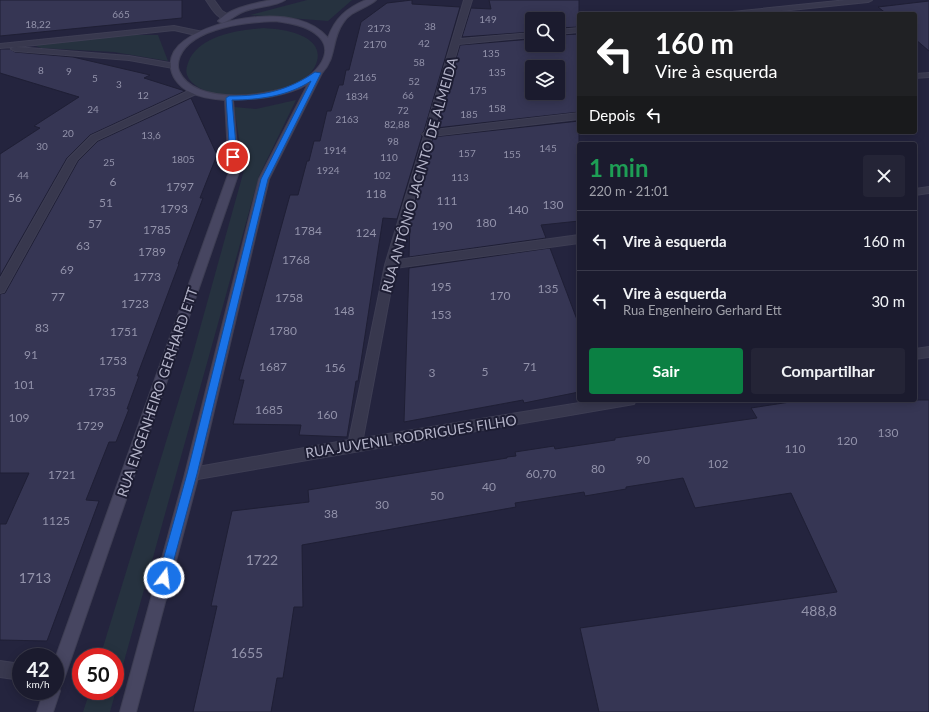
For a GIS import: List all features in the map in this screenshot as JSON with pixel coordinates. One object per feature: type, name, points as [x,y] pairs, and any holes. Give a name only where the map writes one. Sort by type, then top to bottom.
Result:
[{"type":"main road","points":[[217,26],[226,18],[246,9],[281,0]]},
{"type":"main road","points":[[128,712],[192,474],[264,179],[318,73],[328,61],[330,48],[338,23],[353,8],[372,0]]},
{"type":"main road","points":[[318,73],[301,84],[279,93],[254,98],[229,98],[210,96],[195,91],[183,84],[176,75],[173,66],[177,55],[186,44],[200,34],[217,26],[238,21],[280,19],[299,23],[314,29],[325,38],[330,48]]},
{"type":"main road","name":"RUA ENGENHEIRO GERHARD ETT","points":[[64,656],[234,172],[229,98]]},
{"type":"main road","name":"RUA ENGENHEIRO GERHARD ETT","points":[[45,712],[49,700]]},
{"type":"street","points":[[210,0],[219,14],[226,18]]},
{"type":"street","name":"RUA ANTÔNIO JACINTO DE ALMEIDA","points":[[355,445],[390,265],[468,0]]},
{"type":"street","points":[[751,12],[868,0]]},
{"type":"street","points":[[0,46],[174,28],[200,34]]},
{"type":"street","points":[[565,31],[577,30]]},
{"type":"street","points":[[456,42],[525,36]]},
{"type":"street","points":[[0,46],[37,52],[129,58],[173,66]]},
{"type":"street","points":[[917,76],[929,75]]},
{"type":"street","points":[[0,289],[73,159],[94,138],[195,91]]},
{"type":"street","points":[[428,134],[577,116]]},
{"type":"street","points":[[917,192],[929,190]]},
{"type":"street","points":[[390,265],[577,239]]},
{"type":"street","points":[[917,354],[929,352]]},
{"type":"street","name":"RUA JUVENIL RODRIGUES FILHO","points":[[192,474],[355,445],[618,402]]},
{"type":"street","points":[[0,669],[12,671]]},
{"type":"shaded area","points":[[307,0],[352,0],[328,21],[250,15]]},
{"type":"shaded area","points":[[264,28],[296,33],[309,40],[315,46],[318,53],[314,68],[302,80],[276,92],[256,96],[227,96],[208,92],[199,88],[189,79],[186,71],[190,58],[204,43],[213,38],[234,32]]},
{"type":"shaded area","points":[[158,35],[168,61],[114,52],[41,48],[31,44],[53,40]]},
{"type":"shaded area","points":[[296,100],[259,176],[124,662],[124,648],[103,648],[192,357],[244,170],[234,107],[256,109]]},
{"type":"shaded area","points":[[87,700],[113,700],[110,712],[83,712]]},
{"type":"building","points":[[0,0],[182,0],[182,18],[0,36]]},
{"type":"building","points":[[412,0],[412,4],[460,7],[424,131],[421,134],[422,136],[397,219],[383,218],[358,381],[356,381],[347,437],[299,435],[301,425],[233,424],[244,380],[239,380],[290,195],[298,195],[314,141],[320,141],[327,111],[331,111],[339,85],[343,85],[346,70],[349,70],[361,22],[387,3]]},
{"type":"building","points":[[489,0],[579,0],[577,27],[565,28],[565,12],[525,12],[525,32],[462,37],[471,8],[491,9]]},
{"type":"building","points":[[929,1],[929,51],[917,41],[917,12],[884,12],[878,7]]},
{"type":"building","points":[[577,34],[577,112],[436,128],[460,45],[525,40],[525,52],[565,52],[565,35]]},
{"type":"building","points":[[0,49],[10,49],[15,52],[73,57],[150,75],[144,78],[185,91],[90,135],[67,158],[0,276],[0,154],[40,128],[34,126],[79,97],[0,73]]},
{"type":"building","points":[[191,98],[217,155],[200,198],[203,198],[137,376],[139,376],[127,409],[129,409],[116,442],[109,442],[86,500],[99,501],[47,641],[0,640],[0,524],[6,524],[29,473],[0,473],[0,294],[5,293],[78,161],[98,141]]},
{"type":"building","points":[[577,121],[577,134],[579,134],[579,142],[577,142],[577,221],[541,225],[546,238],[409,257],[410,220],[433,137]]},
{"type":"building","points":[[550,248],[577,320],[577,392],[524,403],[523,400],[404,422],[409,268]]},
{"type":"building","points":[[917,400],[929,400],[929,712],[599,712],[580,628],[837,592],[791,493],[695,508],[683,478],[626,487],[626,489],[585,496],[584,492],[515,503],[516,507],[302,545],[303,607],[294,607],[283,678],[277,678],[271,712],[193,712],[217,606],[211,606],[232,511],[309,502],[308,490],[507,458],[516,456],[515,452],[554,446],[555,449],[615,440],[615,438],[757,418],[751,408],[790,402],[917,402]]},
{"type":"route","points":[[164,578],[192,474],[264,179],[318,73],[301,84],[279,93],[254,98],[229,98],[233,157]]}]
